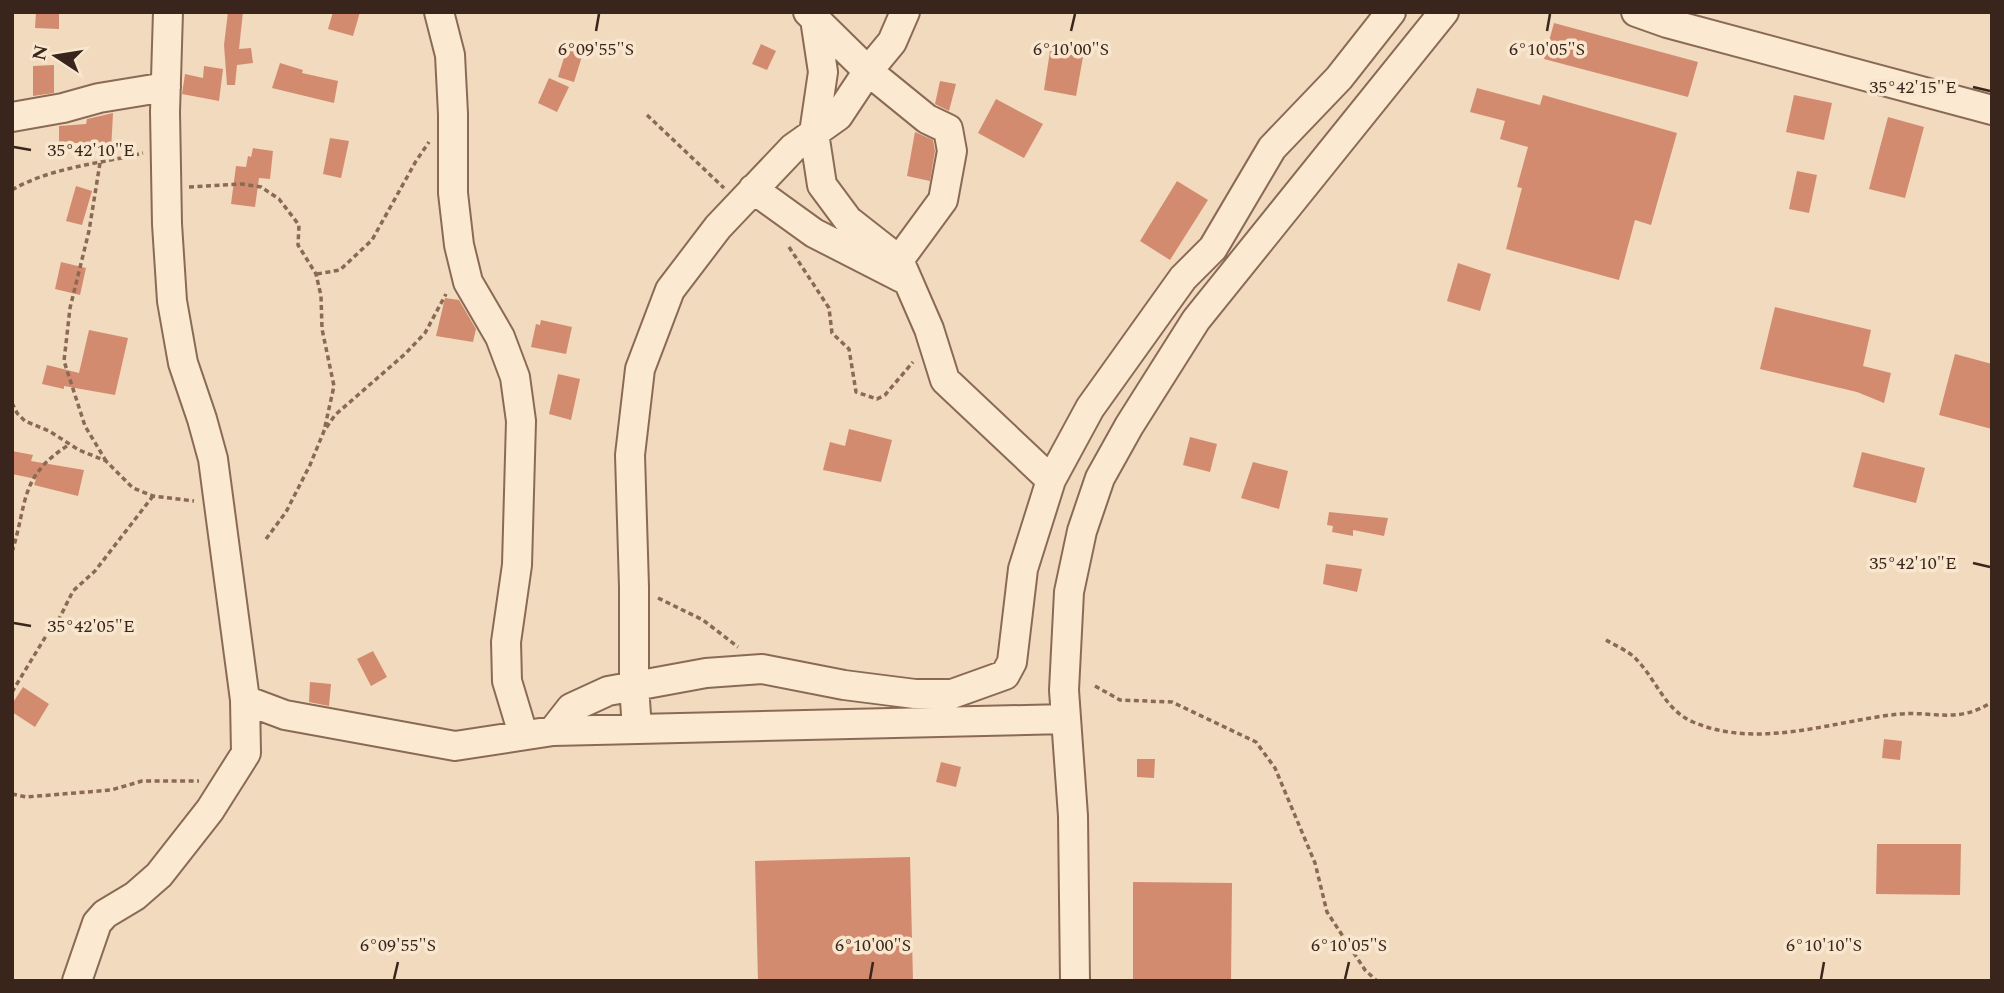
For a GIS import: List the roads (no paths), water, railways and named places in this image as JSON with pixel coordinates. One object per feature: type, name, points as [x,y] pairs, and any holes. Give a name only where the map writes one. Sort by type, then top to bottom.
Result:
[{"type":"street","points":[[77,981],[97,923],[105,914],[135,896],[159,875],[210,810],[246,752],[245,700],[213,459],[183,363],[172,301],[166,189],[168,12]]},
{"type":"street","points":[[439,12],[450,55],[453,193],[459,245],[468,282],[500,337],[515,377],[521,421],[517,565],[506,642],[508,681],[523,734]]},
{"type":"street","points":[[637,729],[630,455],[640,369],[670,290],[718,227],[747,195],[793,148],[838,116],[868,71],[892,42],[905,12]]},
{"type":"street","points":[[553,731],[571,708],[608,691],[706,673],[762,669],[844,685],[915,694],[952,694],[1005,674],[1012,662],[1023,569],[1051,481],[1090,408],[1184,278],[1213,248],[1272,148],[1339,78],[1391,12]]},
{"type":"street","points":[[1075,981],[1073,816],[1064,690],[1069,592],[1082,531],[1100,478],[1129,426],[1196,320],[1444,12]]},
{"type":"street","points":[[1636,12],[1667,23],[1992,110]]},
{"type":"street","points":[[812,16],[868,71],[927,119],[948,129],[952,151],[943,200],[903,270]]},
{"type":"street","points":[[812,16],[823,72],[814,133],[822,186],[848,220],[903,270],[929,329],[945,380],[1051,481]]},
{"type":"street","points":[[12,117],[166,87]]},
{"type":"street","points":[[747,195],[814,233],[903,270]]},
{"type":"street","points":[[245,700],[285,715],[455,746],[553,731],[1066,719]]}]
